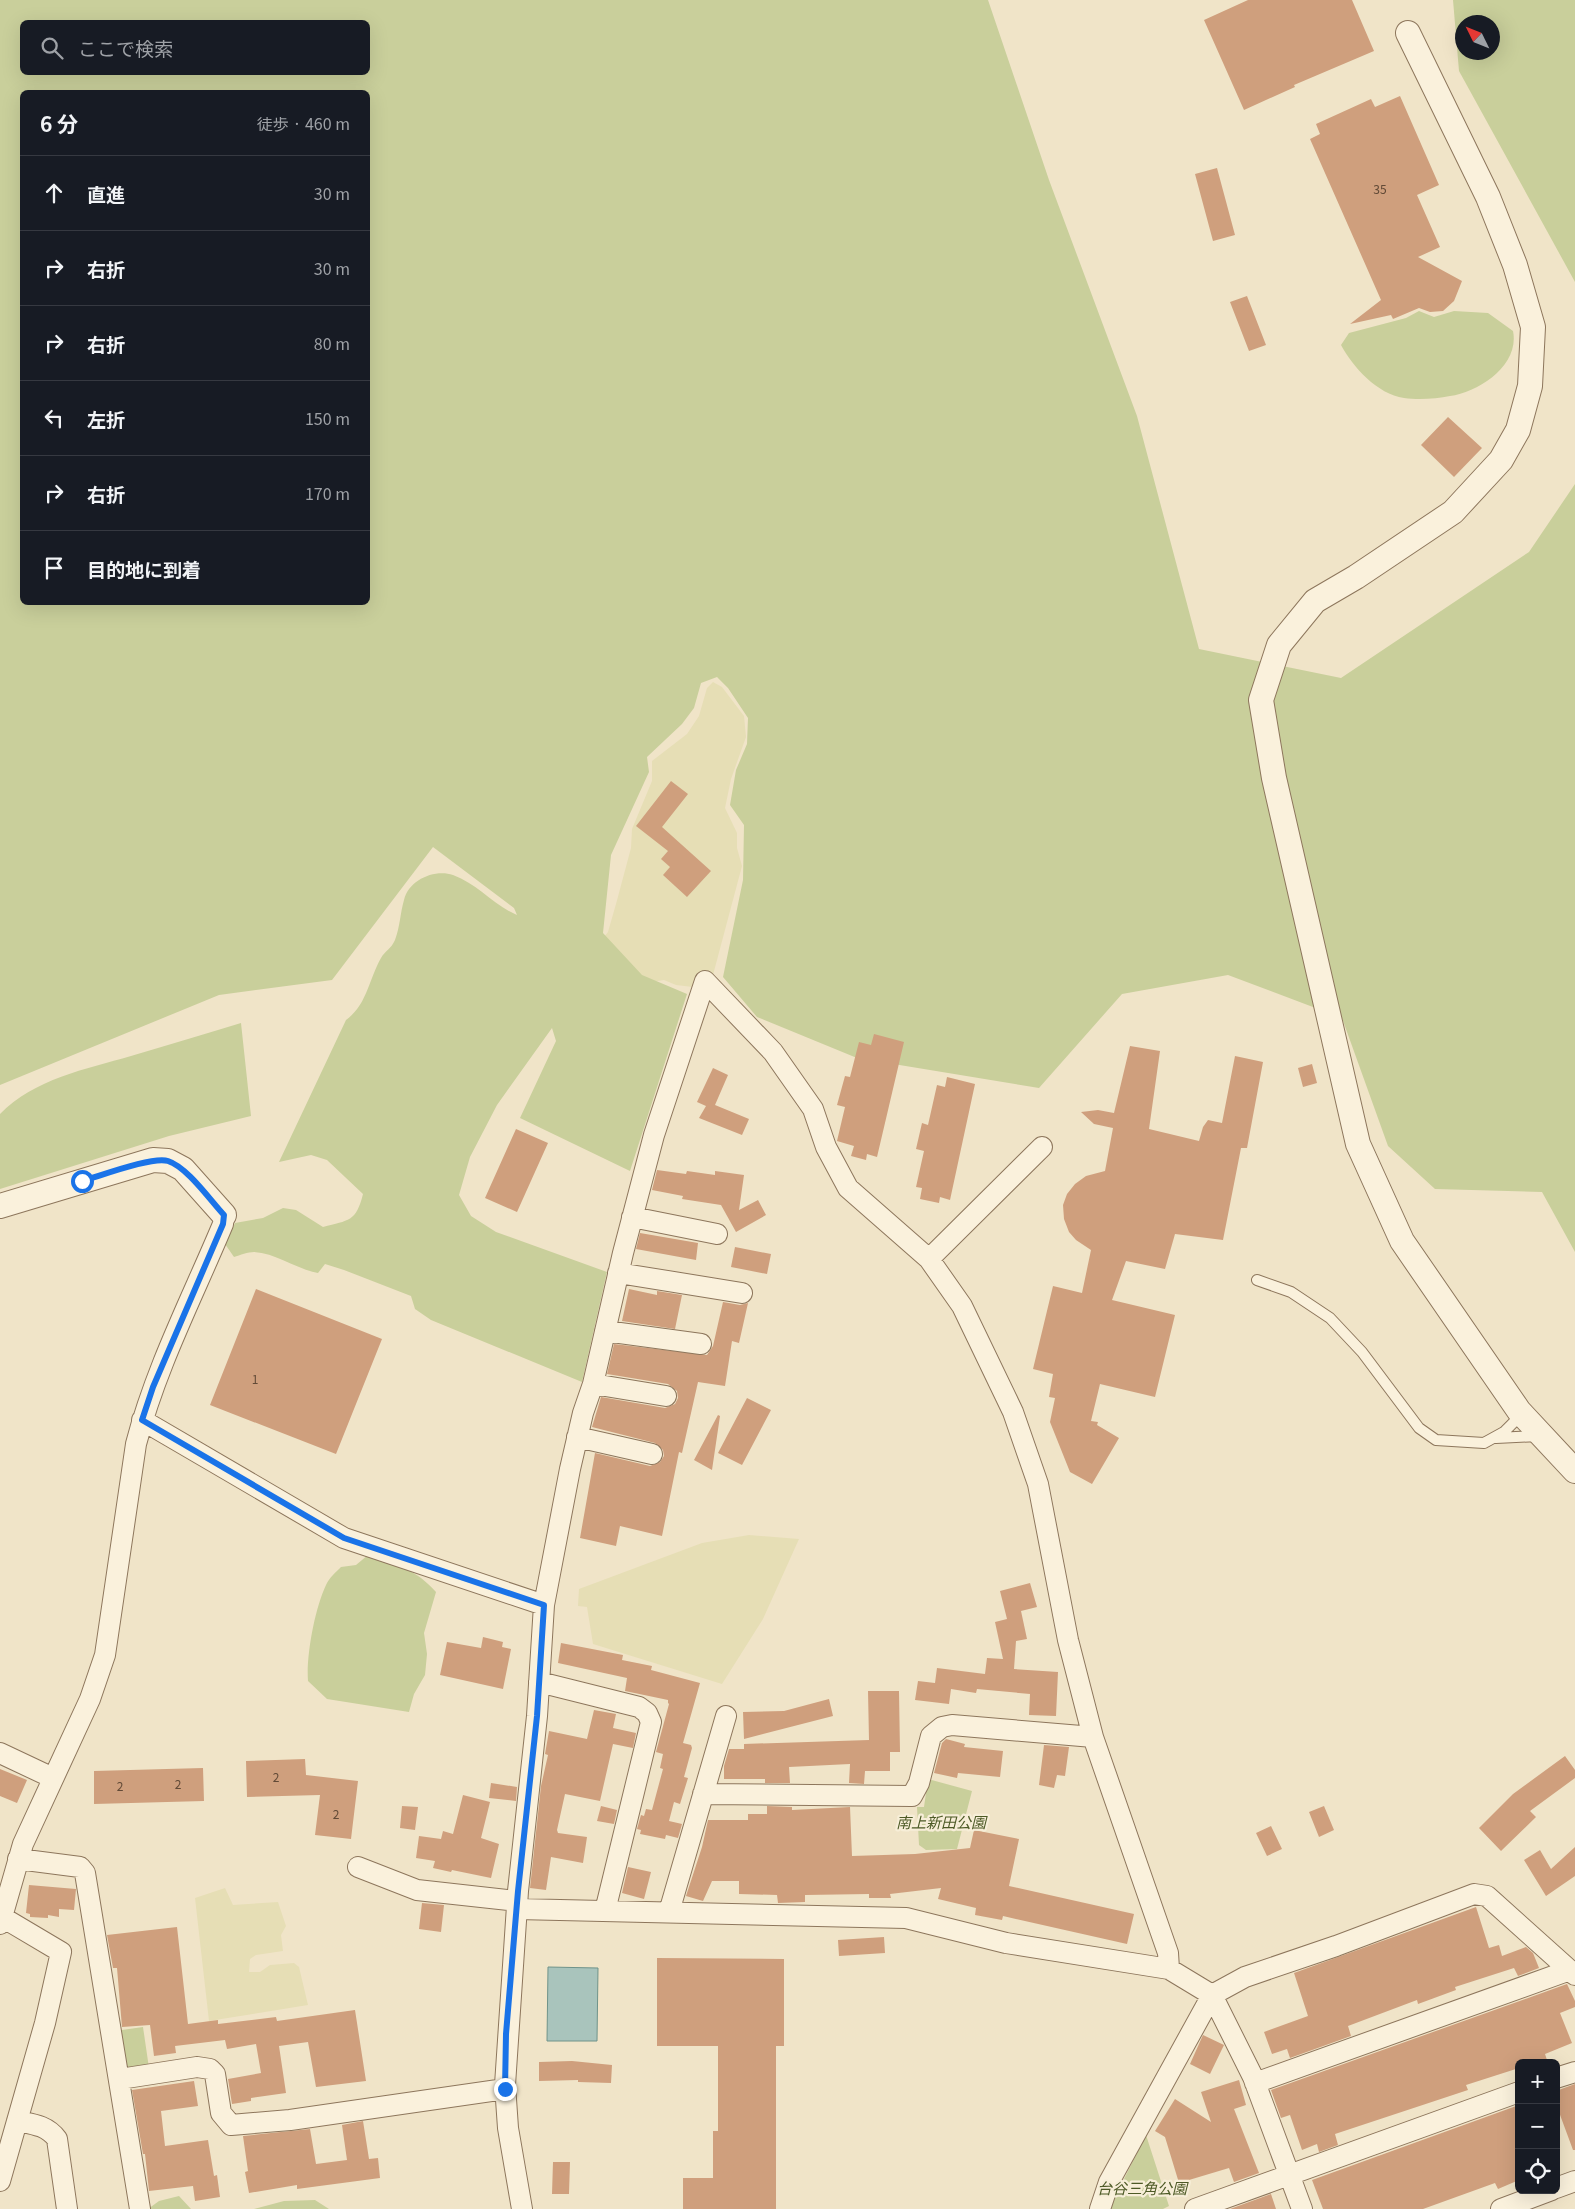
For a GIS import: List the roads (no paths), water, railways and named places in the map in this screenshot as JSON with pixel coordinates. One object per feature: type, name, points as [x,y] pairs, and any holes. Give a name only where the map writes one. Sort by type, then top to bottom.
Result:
[{"type":"street","points":[[1408,33],[1488,197],[1515,265],[1533,327],[1530,386],[1518,430],[1501,460],[1453,512],[1356,577],[1315,601],[1279,645],[1261,700],[1274,778],[1358,1144],[1402,1241],[1519,1411],[1575,1471]]},
{"type":"street","points":[[522,2209],[508,2128],[505,2089],[506,2034],[539,1682],[544,1605],[578,1437],[593,1384],[632,1217],[654,1135],[705,981],[773,1052],[813,1109],[826,1147],[848,1188],[929,1259],[962,1306],[1013,1412],[1038,1484],[1068,1640],[1093,1737],[1168,1953],[1169,1969]]},
{"type":"street","points":[[929,1259],[1042,1147]]},
{"type":"street","points":[[0,1206],[153,1160],[168,1161],[182,1169],[224,1215],[223,1224],[153,1387],[142,1420],[135,1452],[105,1655],[90,1699],[18,1859],[1,1919],[61,1952],[45,2023],[0,2181]]},
{"type":"street","points":[[632,1217],[717,1234]]},
{"type":"street","points":[[618,1273],[742,1293]]},
{"type":"street","points":[[605,1331],[700,1344]]},
{"type":"street","points":[[593,1384],[666,1396]]},
{"type":"street","points":[[142,1420],[344,1538],[544,1605]]},
{"type":"street","points":[[578,1437],[652,1454]]},
{"type":"street","points":[[539,1682],[639,1707],[647,1713],[651,1722],[605,1911]]},
{"type":"street","points":[[669,1912],[726,1716]]},
{"type":"street","points":[[703,1794],[912,1796],[919,1783],[931,1736],[942,1727],[952,1725],[1093,1737]]},
{"type":"street","points":[[0,1754],[53,1778]]},
{"type":"street","points":[[18,1859],[80,1868],[85,1873],[140,2209]]},
{"type":"street","points":[[358,1867],[417,1890],[517,1905],[605,1911],[906,1918],[1006,1943],[1169,1969],[1212,1995],[1255,2083],[1302,2209]]},
{"type":"street","points":[[1100,2209],[1109,2182],[1212,1995],[1245,1977],[1336,1946],[1474,1894],[1487,1896],[1572,1972],[1255,2083]]},
{"type":"street","points":[[120,2079],[197,2067],[210,2069],[215,2074],[221,2113],[231,2125],[290,2120],[505,2089]]},
{"type":"street","points":[[1560,2077],[1575,2072]]},
{"type":"street","points":[[1196,2209],[1515,2093]]},
{"type":"street","points":[[17,2121],[41,2126],[52,2131],[57,2139],[67,2209]]},
{"type":"street","points":[[1560,2186],[1575,2180]]},
{"type":"street","points":[[1501,2209],[1541,2194]]},
{"type":"lane","points":[[1257,1280],[1291,1292],[1330,1318],[1362,1352],[1419,1428],[1436,1440],[1484,1443],[1504,1432],[1516,1420],[1519,1411]]},
{"type":"lane","points":[[1493,1438],[1527,1435],[1543,1436]]},
{"type":"water","points":[[548,1967],[598,1968],[597,2041],[547,2041]]},
{"type":"park label","name":"南上新田公園","points":[[941,1823]]},
{"type":"park label","name":"台谷三角公園","points":[[1142,2189]]}]
